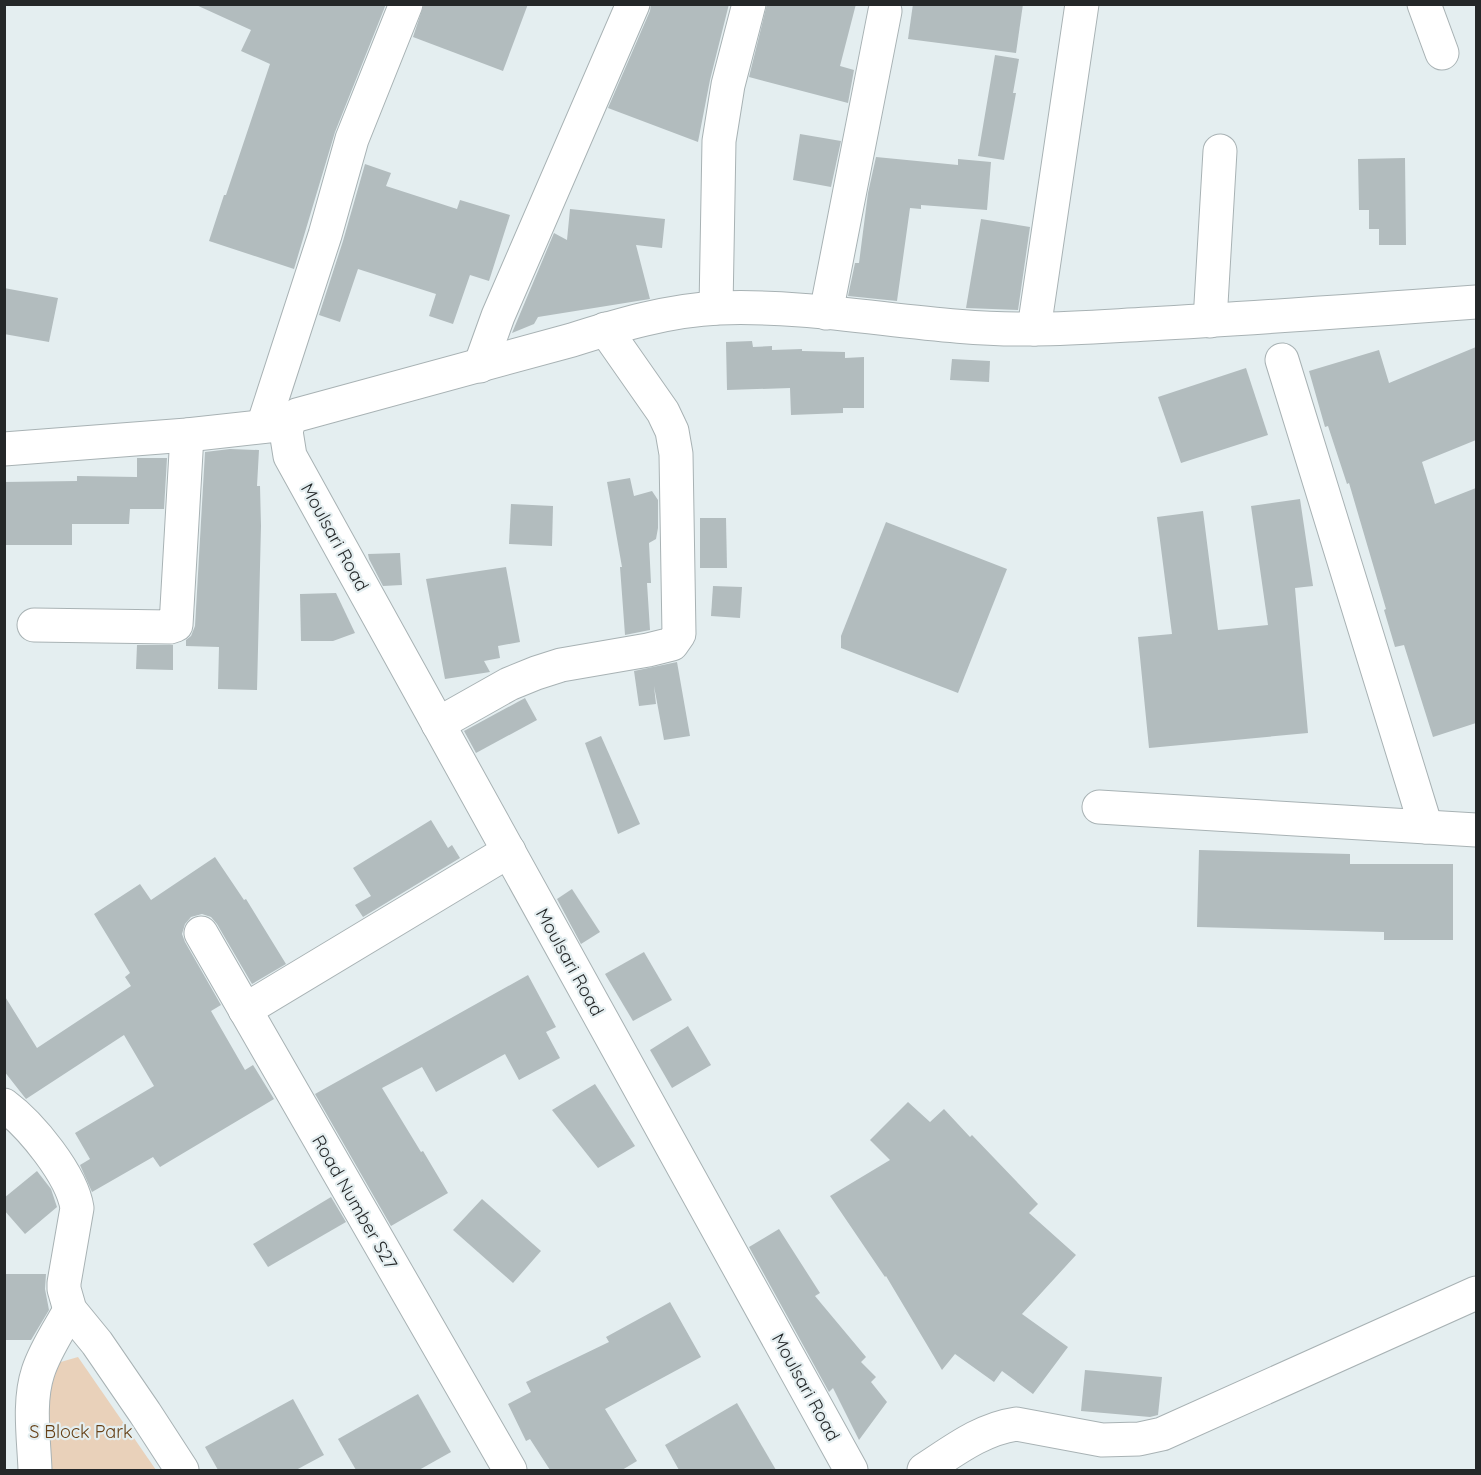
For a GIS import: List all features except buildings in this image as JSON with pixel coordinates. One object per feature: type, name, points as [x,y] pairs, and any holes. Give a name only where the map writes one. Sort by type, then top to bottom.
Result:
[{"type":"street","points":[[275,425],[352,139],[406,4]]},
{"type":"street","points":[[480,366],[498,316],[633,4]]},
{"type":"street","points":[[716,308],[719,141],[728,85],[749,4]]},
{"type":"street","points":[[1034,329],[1082,4]]},
{"type":"street","points":[[1424,4],[1442,52]]},
{"type":"street","points":[[826,313],[885,11]]},
{"type":"street","points":[[1210,321],[1220,152]]},
{"type":"street","points":[[4,449],[187,435],[275,425],[297,415],[480,366],[642,319],[716,308],[826,313],[962,328],[1034,329],[1210,321],[1476,302]]},
{"type":"street","points":[[438,724],[509,684],[536,673],[561,665],[672,644],[679,634],[676,454],[672,431],[663,412],[605,329]]},
{"type":"street","points":[[1282,360],[1426,827]]},
{"type":"street","name":"Moulsari Road","points":[[275,425],[286,431],[290,456],[852,1470]]},
{"type":"street","points":[[34,625],[170,627],[176,625],[187,435]]},
{"type":"street","points":[[1099,807],[1476,830]]},
{"type":"street","points":[[245,1010],[509,852]]},
{"type":"street","name":"Road Number S27","points":[[201,933],[510,1470]]},
{"type":"street","points":[[4,1105],[16,1114],[56,1163],[70,1185],[75,1200],[77,1208],[64,1289],[70,1310],[97,1343],[182,1470]]},
{"type":"street","points":[[924,1470],[978,1437],[1005,1425],[1016,1424],[1102,1440],[1139,1439],[1162,1434],[1476,1293]]},
{"type":"street","points":[[35,1470],[34,1408],[38,1373],[47,1351],[70,1310]]},
{"type":"green space","name":"S Block Park","points":[[78,1357],[156,1470],[42,1470],[40,1368]]}]
